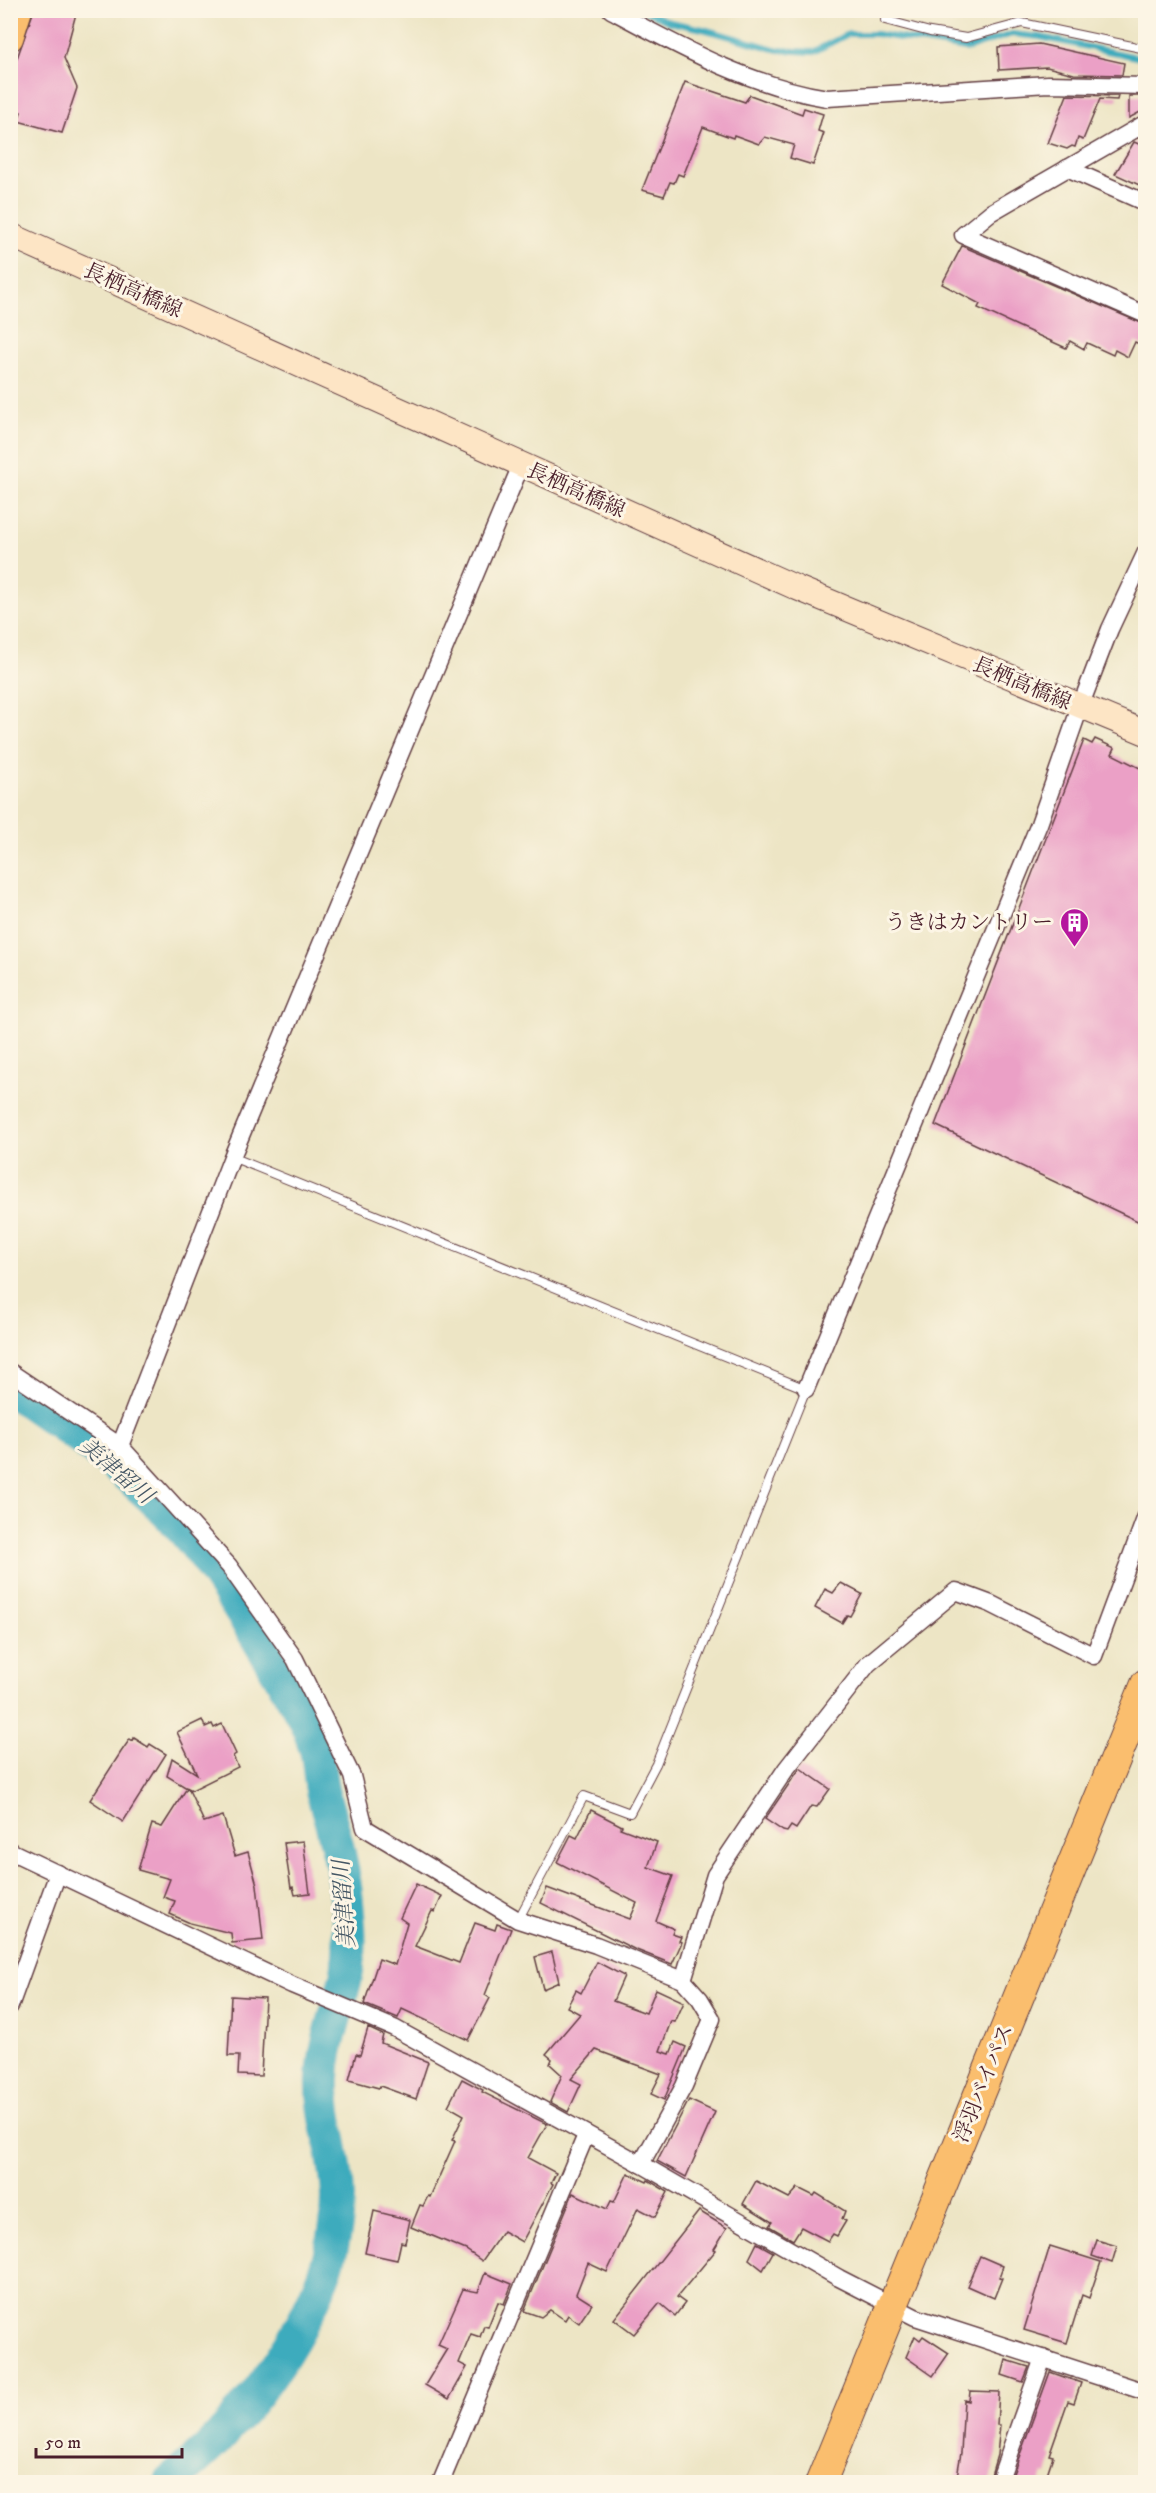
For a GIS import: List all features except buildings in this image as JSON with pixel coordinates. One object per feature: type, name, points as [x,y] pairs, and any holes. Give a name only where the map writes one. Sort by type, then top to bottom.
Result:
[{"type":"highway","name":"浮羽バイパス","points":[[821,2482],[1146,1684]]},
{"type":"main road","points":[[10,38],[19,10]]},
{"type":"main road","name":"長栖高橋線","points":[[10,235],[797,588],[1080,708],[1146,733]]},
{"type":"street","points":[[611,10],[700,56],[791,92],[827,98],[1048,84],[1146,86]]},
{"type":"street","points":[[1146,123],[990,213],[963,234],[1146,315]]},
{"type":"street","points":[[1066,168],[1146,203]]},
{"type":"street","points":[[120,1446],[232,1157],[521,465]]},
{"type":"street","points":[[806,1389],[1039,824],[1110,629],[1146,552]]},
{"type":"street","points":[[10,1372],[120,1446],[229,1566],[295,1659],[352,1776],[365,1828],[518,1920],[606,1949],[683,1980],[700,1999],[712,2019],[684,2086],[641,2164]]},
{"type":"street","points":[[683,1980],[715,1875],[786,1769],[868,1664],[956,1591],[991,1604],[1094,1656],[1146,1516]]},
{"type":"street","points":[[10,1851],[292,1985],[394,2028],[641,2164],[839,2278],[915,2317],[1146,2392]]},
{"type":"street","points":[[10,2006],[58,1873]]},
{"type":"street","points":[[441,2482],[586,2135]]},
{"type":"street","points":[[999,2482],[1043,2358]]},
{"type":"lane","points":[[889,10],[885,20],[930,32],[966,38],[1022,23],[1146,49]]},
{"type":"lane","points":[[232,1157],[806,1389],[656,1764],[630,1813],[584,1796],[518,1920]]},
{"type":"waterway","points":[[643,10],[670,22],[778,50],[813,52],[848,34],[876,34],[966,49],[1012,34],[1040,37],[1146,59]]},
{"type":"waterway","name":"美津留川","points":[[10,1389],[85,1442],[133,1480],[196,1546],[224,1585],[294,1700],[312,1737],[345,1882],[349,1928],[348,1962],[329,2039],[323,2077],[324,2107],[338,2197],[335,2229],[328,2262],[301,2325],[264,2384],[216,2441],[170,2482]]},
{"type":"place","name":"うきはカントリー","points":[[1074,948]]}]
